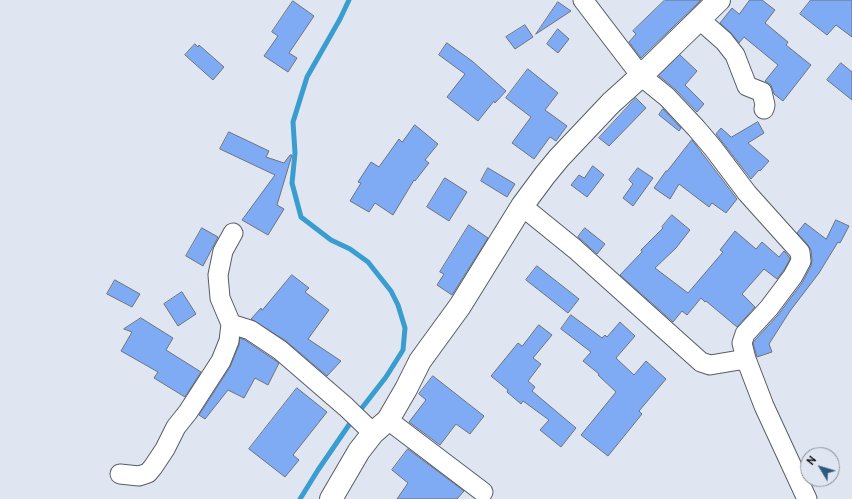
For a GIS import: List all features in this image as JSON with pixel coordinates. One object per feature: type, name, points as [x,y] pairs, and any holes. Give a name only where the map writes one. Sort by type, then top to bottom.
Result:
[{"type":"street","points":[[584,0],[641,76],[667,97],[696,128],[746,192],[800,252],[801,261],[786,286],[764,314],[745,334],[742,343],[746,359],[764,406],[807,499]]},
{"type":"street","points":[[331,499],[359,452],[380,426],[406,389],[420,361],[460,306],[522,206],[559,158],[611,103],[719,0]]},
{"type":"street","points":[[699,19],[724,41],[736,55],[747,86],[762,92],[765,105],[764,109]]},
{"type":"street","points":[[522,206],[575,249],[701,362],[710,365],[746,359]]},
{"type":"street","points":[[120,474],[139,476],[148,473],[165,449],[176,427],[188,412],[208,380],[216,371],[229,341],[231,324],[220,298],[218,275],[223,251],[233,233]]},
{"type":"street","points":[[231,324],[250,330],[280,350],[346,407],[380,426],[483,492]]},
{"type":"building","points":[[665,0],[701,0],[641,58],[629,42],[636,34],[633,31]]},
{"type":"building","points":[[750,0],[762,0],[775,10],[765,23],[788,42],[786,45],[811,65],[783,101],[774,94],[771,85],[765,81],[778,65],[744,37],[739,43],[720,23],[732,8],[739,14]]},
{"type":"building","points":[[811,0],[852,0],[852,37],[836,25],[827,35],[800,14]]},
{"type":"building","points":[[293,1],[314,16],[289,53],[297,58],[288,72],[264,56],[278,36],[272,32]]},
{"type":"building","points":[[558,2],[571,11],[536,34]]},
{"type":"building","points":[[525,25],[533,37],[515,49],[506,37]]},
{"type":"building","points":[[558,29],[569,39],[558,53],[547,44]]},
{"type":"building","points":[[447,43],[472,61],[506,91],[495,103],[494,101],[478,121],[447,97],[465,74],[439,55]]},
{"type":"building","points":[[195,44],[198,47],[199,45],[224,67],[213,80],[185,55]]},
{"type":"building","points":[[680,55],[697,71],[685,85],[704,104],[697,112],[675,89],[659,76]]},
{"type":"building","points":[[841,63],[852,72],[852,100],[827,80]]},
{"type":"building","points":[[528,69],[558,93],[545,110],[567,126],[556,141],[550,137],[534,159],[512,143],[531,117],[506,98]]},
{"type":"building","points":[[636,98],[646,108],[609,146],[599,138]]},
{"type":"building","points":[[663,109],[681,128],[679,131],[659,115]]},
{"type":"building","points":[[758,122],[764,133],[748,143],[769,161],[751,179],[716,134],[721,128],[731,137]]},
{"type":"building","points":[[415,125],[438,144],[425,160],[429,163],[415,181],[414,180],[393,215],[375,203],[369,212],[350,201],[361,183],[358,182],[371,162],[379,167],[399,139],[402,142]]},
{"type":"building","points":[[229,132],[269,151],[266,157],[284,163],[290,155],[292,155],[277,205],[284,209],[268,235],[242,220],[275,175],[220,149]]},
{"type":"building","points":[[692,140],[737,199],[726,213],[712,203],[709,207],[679,184],[670,199],[654,188]]},
{"type":"building","points":[[593,166],[604,175],[587,197],[571,185],[579,175],[584,178]]},
{"type":"building","points":[[488,168],[515,184],[507,197],[481,181]]},
{"type":"building","points":[[638,168],[653,178],[633,206],[623,198],[633,184],[629,180]]},
{"type":"building","points":[[445,178],[467,192],[449,221],[427,207]]},
{"type":"building","points":[[672,215],[690,230],[676,248],[655,268],[688,293],[723,252],[720,250],[735,231],[756,249],[762,242],[779,257],[784,251],[789,257],[790,259],[784,270],[777,279],[764,269],[742,294],[755,307],[737,327],[701,298],[687,315],[682,311],[673,322],[620,275],[642,252],[641,250],[663,228],[662,227]]},
{"type":"building","points":[[836,220],[849,226],[840,243],[838,242],[819,273],[790,311],[769,344],[772,352],[757,357],[753,343],[778,315],[802,283],[811,266],[811,250],[797,233],[805,223],[826,239]]},
{"type":"building","points":[[469,225],[488,238],[452,295],[437,285],[444,274],[440,272]]},
{"type":"building","points":[[202,228],[218,237],[203,266],[186,256]]},
{"type":"building","points":[[585,228],[605,244],[597,254],[578,237]]},
{"type":"building","points":[[537,266],[579,299],[568,313],[526,280]]},
{"type":"building","points":[[292,275],[309,288],[305,292],[329,310],[308,339],[341,361],[327,376],[286,341],[251,319],[261,308],[262,310]]},
{"type":"building","points":[[115,280],[140,294],[132,307],[107,294]]},
{"type":"building","points":[[182,292],[196,314],[178,326],[164,304]]},
{"type":"building","points":[[571,315],[602,338],[605,335],[607,337],[620,322],[635,336],[616,358],[634,375],[646,361],[666,379],[639,411],[642,414],[608,456],[581,435],[616,392],[598,375],[599,374],[583,361],[591,352],[561,329]]},
{"type":"building","points":[[141,318],[173,338],[166,350],[201,372],[185,397],[154,378],[158,372],[121,351],[132,332],[124,329]]},
{"type":"building","points":[[539,325],[552,335],[533,358],[541,364],[528,381],[535,387],[532,391],[576,428],[561,447],[540,430],[549,420],[523,401],[521,404],[507,392],[508,390],[491,376],[518,343],[522,346]]},
{"type":"building","points":[[240,338],[279,363],[268,385],[255,378],[244,398],[228,390],[205,419],[199,415],[230,367],[239,345]]},
{"type":"building","points":[[433,376],[484,416],[470,434],[456,424],[440,445],[409,422],[426,400],[419,394]]},
{"type":"building","points":[[297,388],[327,412],[293,455],[299,460],[285,477],[249,449]]},
{"type":"building","points":[[408,449],[464,491],[457,499],[397,499],[408,483],[392,470]]},
{"type":"waterway","points":[[349,0],[307,77],[293,122],[295,153],[292,183],[301,217],[331,240],[350,249],[368,262],[391,291],[398,305],[405,328],[403,350],[386,377],[358,413]]},
{"type":"waterway","points":[[300,499],[353,419]]}]
